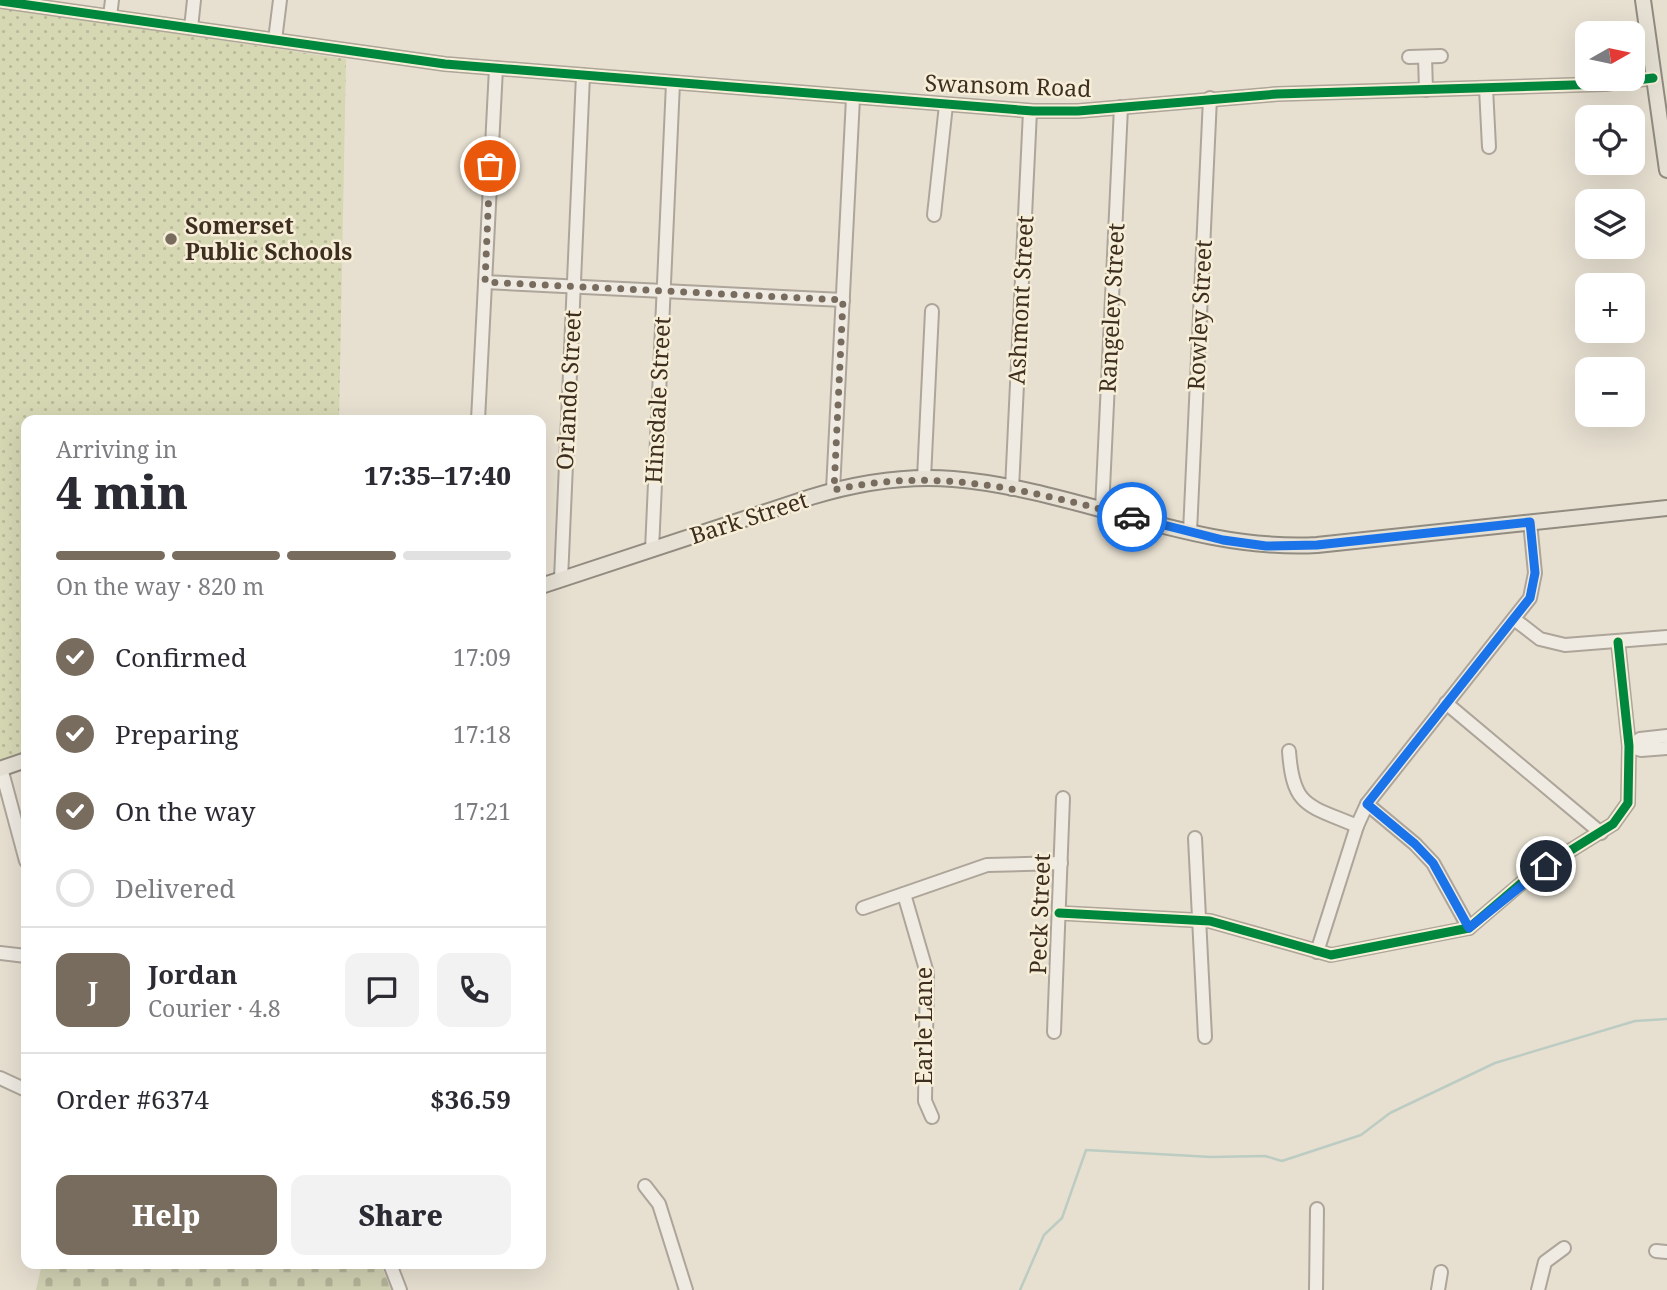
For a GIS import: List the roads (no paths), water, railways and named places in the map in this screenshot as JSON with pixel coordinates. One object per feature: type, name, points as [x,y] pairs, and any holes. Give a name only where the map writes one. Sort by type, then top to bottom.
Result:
[{"type":"main road","points":[[1643,0],[1667,170]]},
{"type":"main road","name":"Bark Street","points":[[546,584],[834,490],[872,482],[924,478],[954,479],[1012,489],[1253,545],[1298,546],[1667,508]]},
{"type":"main road","points":[[0,768],[21,762]]},
{"type":"street","points":[[110,16],[112,0]]},
{"type":"street","points":[[191,28],[194,0]]},
{"type":"street","points":[[275,40],[280,0]]},
{"type":"street","name":"Swansom Road","points":[[0,1],[445,64],[1030,111],[1121,107],[1210,98],[1605,84],[1653,78]]},
{"type":"street","points":[[1409,57],[1441,57]]},
{"type":"street","points":[[1425,57],[1426,90]]},
{"type":"street","points":[[478,415],[496,68]]},
{"type":"street","name":"Orlando Street","points":[[561,579],[583,75]]},
{"type":"street","name":"Hinsdale Street","points":[[652,550],[673,83]]},
{"type":"street","points":[[1486,88],[1489,147]]},
{"type":"street","points":[[834,490],[853,98]]},
{"type":"street","name":"Rowley Street","points":[[1190,532],[1210,98]]},
{"type":"street","points":[[934,215],[946,105]]},
{"type":"street","name":"Rangeley Street","points":[[1102,510],[1121,107]]},
{"type":"street","name":"Ashmont Street","points":[[1012,489],[1030,111]]},
{"type":"street","points":[[485,282],[843,300]]},
{"type":"street","points":[[924,478],[932,311]]},
{"type":"street","points":[[1317,951],[1357,826],[1367,804],[1530,598],[1534,584],[1530,522]]},
{"type":"street","points":[[1514,619],[1531,634],[1548,643],[1565,645],[1667,638]]},
{"type":"street","points":[[1059,913],[1199,920],[1317,951],[1344,955],[1469,928],[1531,876],[1613,824],[1628,803],[1629,746],[1618,642]]},
{"type":"street","points":[[1446,703],[1601,833]]},
{"type":"street","points":[[1629,746],[1640,739],[1667,736]]},
{"type":"street","points":[[1629,746],[1641,750],[1667,748]]},
{"type":"street","points":[[1289,751],[1294,790],[1301,799],[1357,826]]},
{"type":"street","points":[[0,768],[21,843]]},
{"type":"street","name":"Peck Street","points":[[1054,1032],[1063,798]]},
{"type":"street","points":[[1367,804],[1415,844],[1433,863],[1469,928]]},
{"type":"street","points":[[1195,838],[1205,1037]]},
{"type":"street","points":[[863,908],[986,865],[1061,863]]},
{"type":"street","name":"Earle Lane","points":[[904,894],[927,973],[925,1101],[932,1116]]},
{"type":"street","points":[[0,953],[21,955]]},
{"type":"street","points":[[0,1078],[21,1088]]},
{"type":"street","points":[[645,1186],[659,1204],[686,1290]]},
{"type":"street","points":[[1316,1290],[1317,1209]]},
{"type":"street","points":[[1538,1290],[1545,1262],[1564,1248]]},
{"type":"street","points":[[393,1269],[400,1290]]},
{"type":"street","points":[[1438,1290],[1441,1272]]},
{"type":"waterway","points":[[1020,1290],[1044,1235],[1062,1218],[1086,1150],[1211,1157],[1265,1156],[1282,1161],[1361,1135],[1390,1113],[1495,1063],[1635,1021],[1667,1019]]},
{"type":"place","name":"Somerset Public Schools","points":[[171,239]]}]
